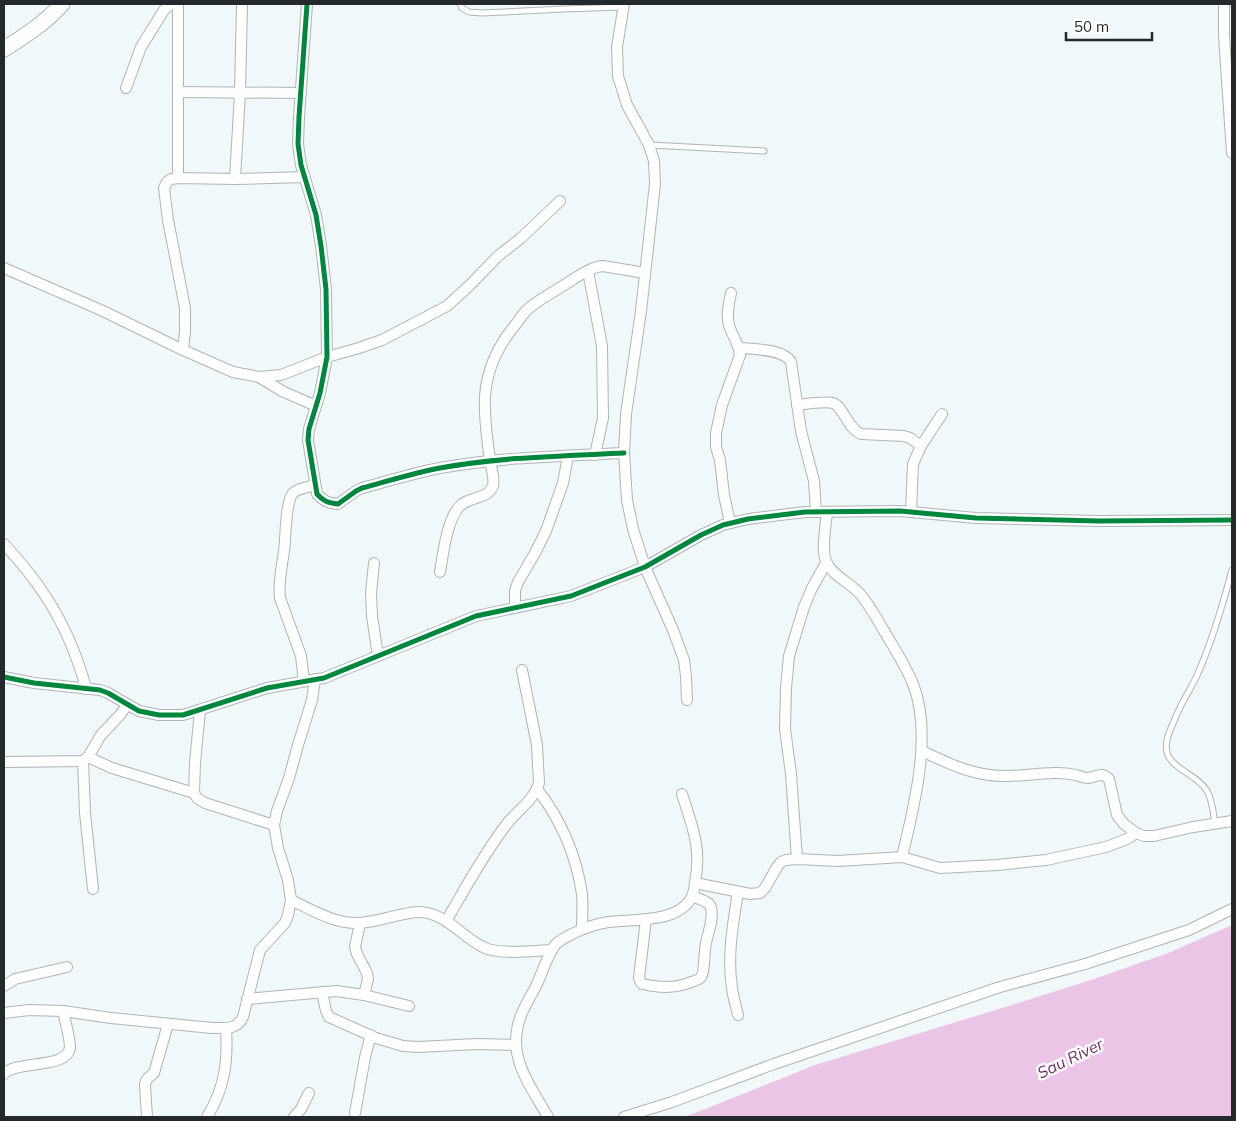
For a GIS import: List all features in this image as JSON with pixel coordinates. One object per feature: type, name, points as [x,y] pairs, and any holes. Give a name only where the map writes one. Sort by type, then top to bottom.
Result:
[{"type":"main road","points":[[4,50],[30,33],[50,17],[62,4]]},
{"type":"street","points":[[126,88],[141,47],[164,10],[170,4]]},
{"type":"street","points":[[178,4],[178,178]]},
{"type":"street","points":[[234,179],[240,93],[242,4]]},
{"type":"street","points":[[307,4],[298,144],[301,165],[316,216],[322,246],[326,289],[327,357],[320,393],[309,428],[308,440],[317,494],[323,501],[329,504],[338,504],[362,488],[440,468],[522,458],[624,453]]},
{"type":"street","points":[[1224,4],[1224,36],[1232,153]]},
{"type":"street","points":[[624,5],[617,47],[618,76],[628,105],[649,145],[654,161],[656,184],[641,311],[626,414],[624,453],[627,500],[633,529],[645,567],[682,653],[686,676],[687,700]]},
{"type":"street","points":[[178,92],[301,93]]},
{"type":"street","points":[[183,350],[185,308],[168,220],[164,188],[167,182],[178,178],[234,179],[305,176]]},
{"type":"street","points":[[4,268],[103,311],[233,372],[259,377],[280,375],[327,357],[382,340],[447,306],[497,257],[521,238],[560,201]]},
{"type":"street","points":[[440,572],[448,534],[458,507],[466,501],[488,493],[493,487],[494,478],[490,461],[485,397],[487,380],[494,357],[506,335],[527,310],[548,294],[596,267],[603,266],[645,273]]},
{"type":"street","points":[[588,271],[603,358],[603,418],[595,455]]},
{"type":"street","points":[[730,523],[724,495],[720,460],[716,447],[716,433],[726,392],[740,355],[739,348],[728,323],[731,293]]},
{"type":"street","points":[[739,348],[778,353],[789,358],[793,372],[801,431],[814,481],[816,512]]},
{"type":"street","points":[[259,377],[282,391],[316,406]]},
{"type":"street","points":[[797,405],[834,403],[855,432],[861,434],[904,436],[921,446]]},
{"type":"street","points":[[911,512],[913,464],[921,446],[942,414]]},
{"type":"street","points":[[515,608],[515,591],[518,582],[546,531],[563,483],[568,456]]},
{"type":"street","points":[[304,681],[300,656],[280,598],[279,589],[287,513],[291,497],[294,492],[315,485]]},
{"type":"street","points":[[4,677],[34,683],[100,690],[139,711],[159,715],[183,715],[267,688],[324,678],[476,616],[571,596],[645,567],[701,535],[723,525],[748,519],[805,512],[900,511],[985,519],[1099,521],[1232,520]]},
{"type":"street","points":[[827,512],[824,549],[826,563],[860,594],[868,605],[914,685],[918,703],[922,751],[910,824],[902,858]]},
{"type":"street","points":[[4,544],[25,567],[47,597],[65,629],[84,676],[86,688]]},
{"type":"street","points":[[374,562],[372,616],[378,656]]},
{"type":"street","points":[[797,859],[791,774],[785,729],[789,656],[804,607],[826,563]]},
{"type":"street","points":[[446,921],[507,824],[532,798],[537,789],[539,775],[537,744],[522,670]]},
{"type":"street","points":[[4,1013],[29,1010],[63,1011],[199,1028],[226,1028],[240,1023],[260,950],[285,923],[292,900],[274,825],[312,700],[315,679]]},
{"type":"street","points":[[93,889],[85,813],[86,759],[101,735],[114,723],[127,705]]},
{"type":"street","points":[[200,710],[194,792],[197,798],[274,825]]},
{"type":"street","points":[[922,751],[948,764],[982,774],[1006,776],[1048,772],[1065,773],[1088,778],[1101,774],[1105,775],[1109,778],[1117,815],[1124,824],[1144,836],[1154,836],[1232,821]]},
{"type":"street","points":[[5,762],[86,759],[194,792]]},
{"type":"street","points":[[537,789],[562,825],[571,850],[582,896],[582,929]]},
{"type":"street","points":[[548,1117],[522,1072],[518,1057],[516,1045],[517,1029],[522,1013],[557,943],[582,929],[606,923],[670,915],[681,910],[689,902],[695,884],[698,859],[696,842],[682,794]]},
{"type":"street","points":[[695,884],[750,894],[760,893],[781,862],[797,859],[838,861],[902,858],[940,868],[1046,860],[1106,847],[1127,839],[1136,832]]},
{"type":"street","points":[[738,892],[730,958],[732,988],[738,1015]]},
{"type":"street","points":[[646,919],[640,982],[665,988],[686,985],[698,980],[703,972],[704,949],[712,917],[712,908],[707,903],[692,896]]},
{"type":"street","points":[[292,900],[336,920],[350,923],[360,923],[420,912],[446,921],[485,948],[500,951],[552,950]]},
{"type":"street","points":[[624,1117],[672,1102],[774,1064],[1000,987],[1085,964],[1189,930],[1232,910]]},
{"type":"street","points":[[360,923],[356,947],[357,954],[367,973],[368,979],[364,995]]},
{"type":"street","points":[[4,986],[15,979],[67,967]]},
{"type":"street","points":[[247,999],[336,991],[364,995],[409,1006]]},
{"type":"street","points":[[322,992],[329,1016],[388,1042],[410,1046],[516,1045]]},
{"type":"street","points":[[4,1074],[13,1068],[46,1063],[64,1057],[68,1053],[70,1046],[63,1011]]},
{"type":"street","points":[[147,1117],[146,1081],[154,1073],[168,1024]]},
{"type":"street","points":[[209,1117],[226,1067],[226,1028]]},
{"type":"street","points":[[355,1113],[371,1035]]},
{"type":"street","points":[[294,1117],[301,1109],[308,1093]]},
{"type":"lane","points":[[460,4],[462,8],[469,12],[482,14],[624,5]]},
{"type":"lane","points":[[649,145],[764,151]]},
{"type":"lane","points":[[1215,824],[1207,790],[1199,781],[1172,762],[1167,754],[1166,746],[1176,715],[1198,674],[1212,641],[1232,570]]},
{"type":"water","name":"Sau River","points":[[1232,925],[1232,1117],[685,1117],[815,1065],[1097,978],[1168,953]]},
{"type":"cycle path","points":[[307,4],[298,144],[301,165],[316,215],[326,289],[327,357],[308,440],[317,494],[326,501],[338,504],[362,488],[440,468],[509,459],[624,453]]},
{"type":"cycle path","points":[[4,677],[34,683],[100,690],[139,711],[159,715],[183,715],[267,688],[324,678],[476,616],[571,596],[645,567],[701,535],[723,525],[748,519],[805,512],[900,511],[976,518],[1099,521],[1232,520]]}]
